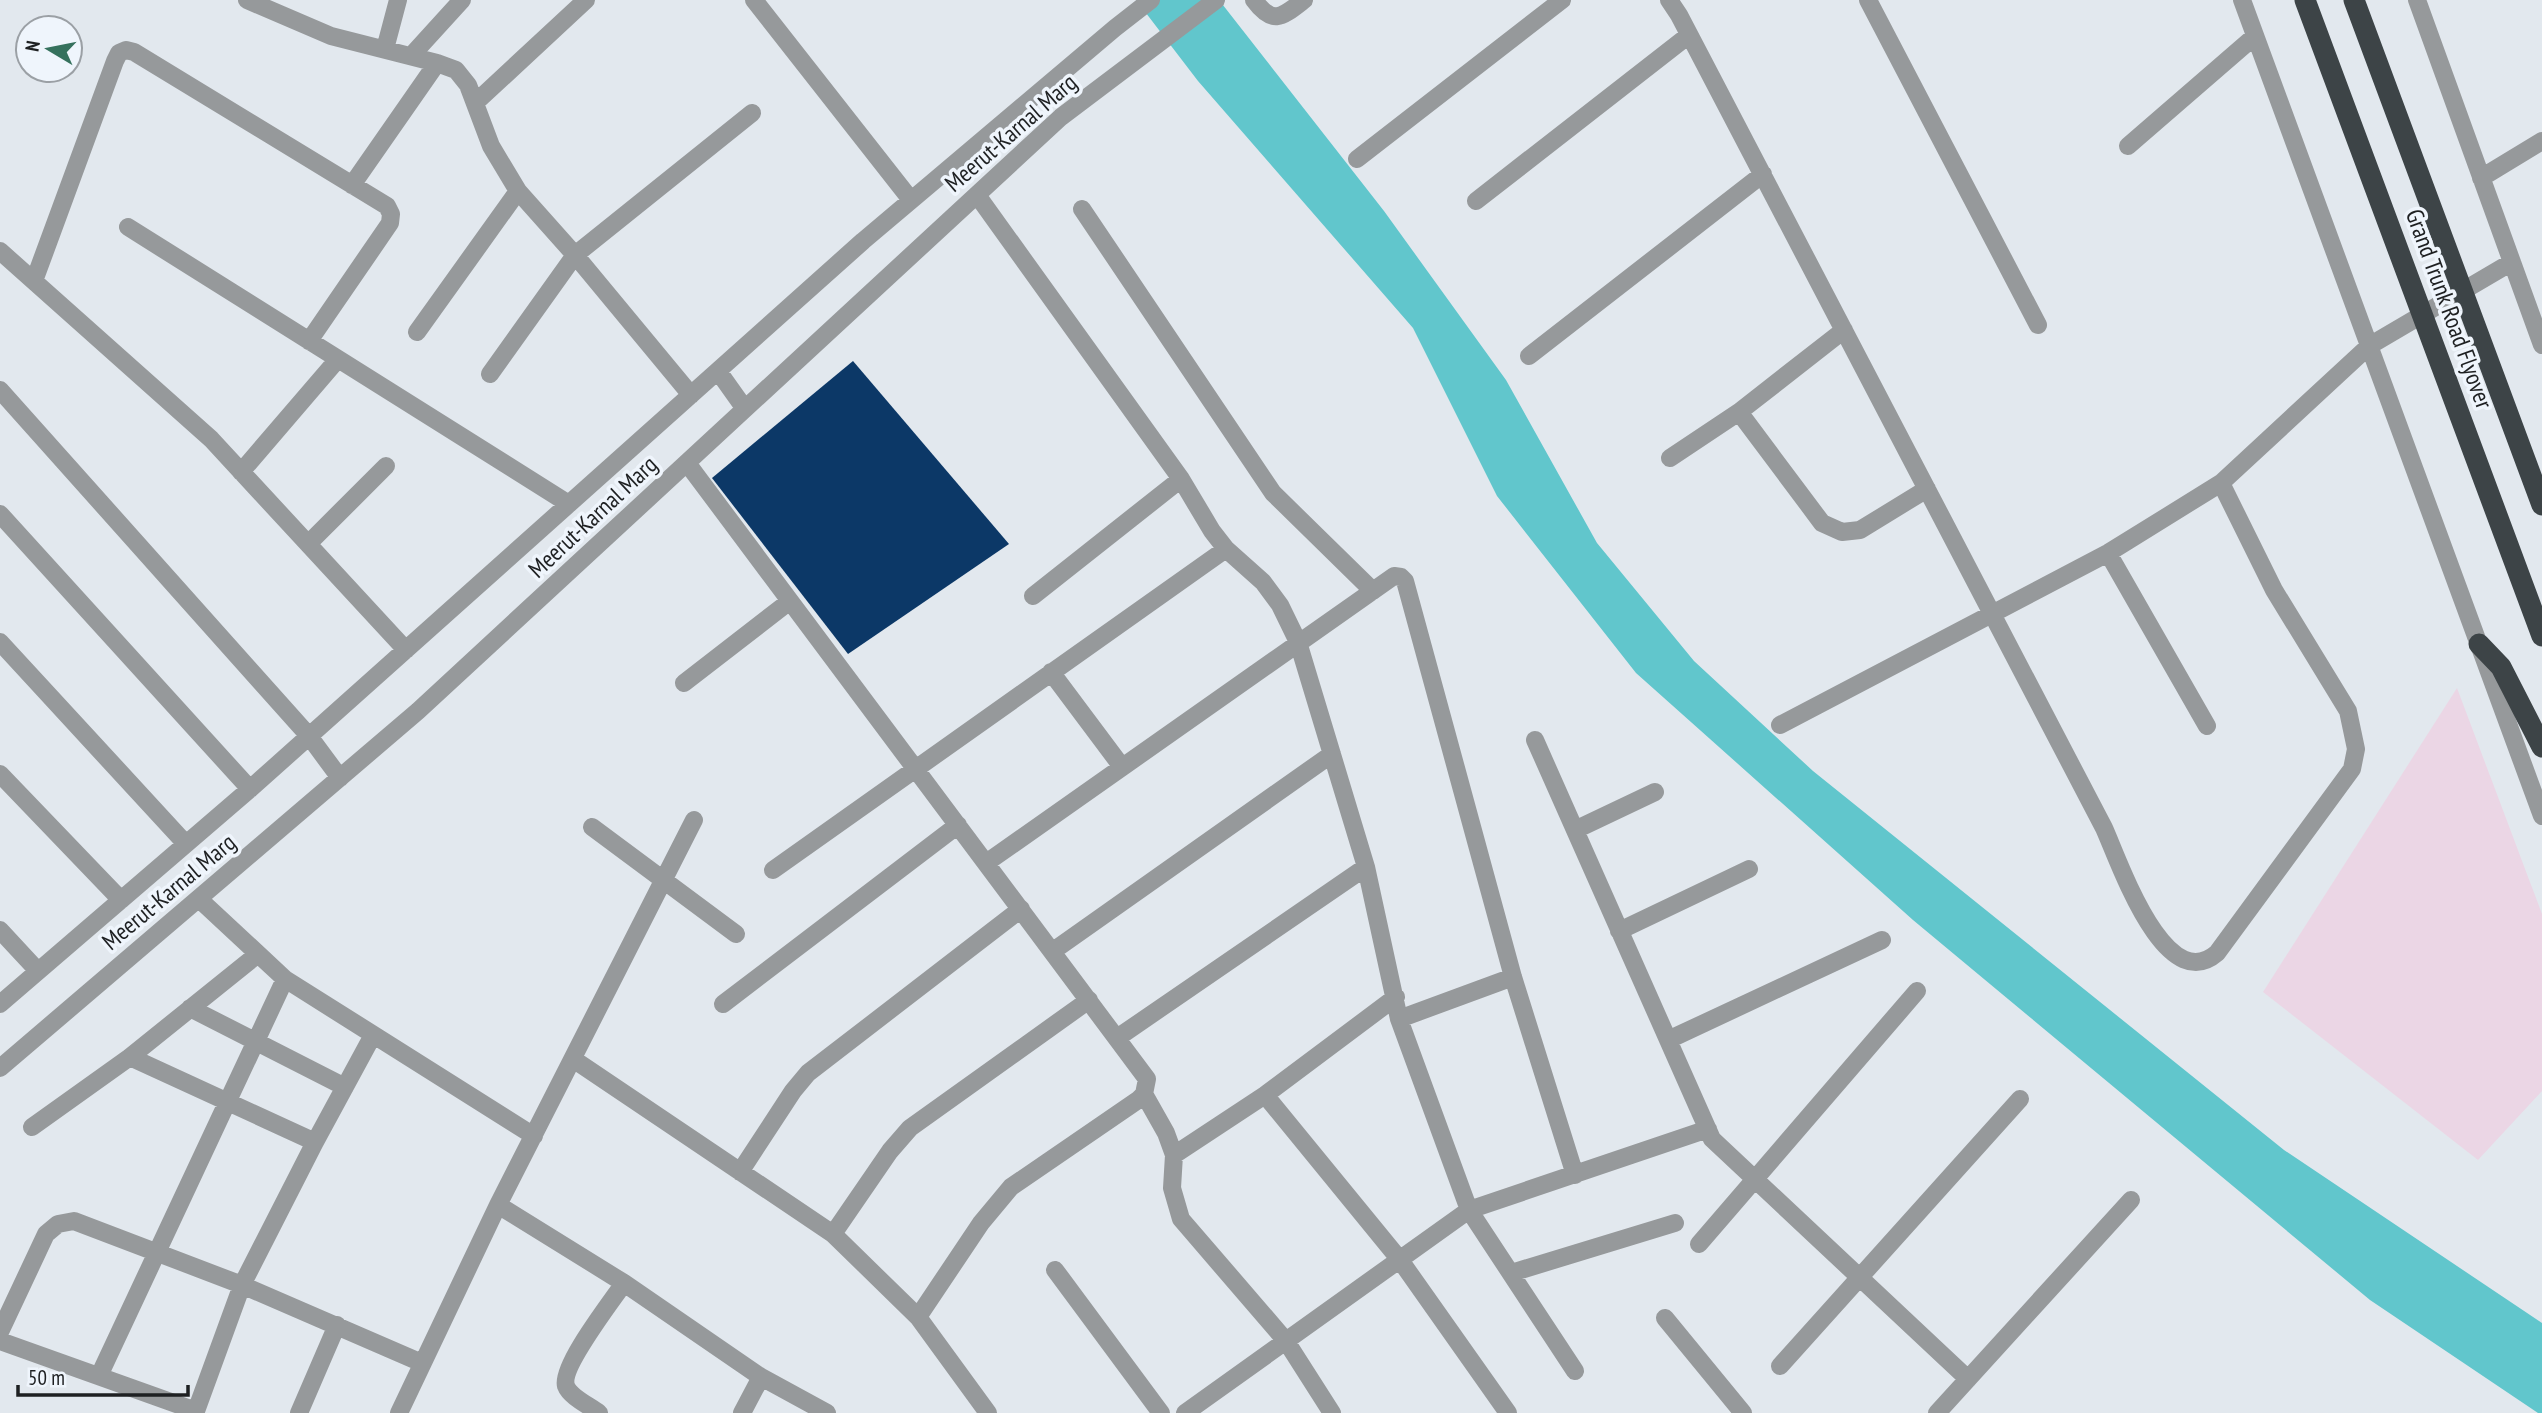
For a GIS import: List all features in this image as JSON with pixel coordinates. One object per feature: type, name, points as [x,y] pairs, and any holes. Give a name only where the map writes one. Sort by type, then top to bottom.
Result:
[{"type":"highway","name":"Grand Trunk Road Flyover","points":[[2305,0],[2542,636]]},
{"type":"highway","name":"Grand Trunk Road Flyover","points":[[2354,0],[2542,505]]},
{"type":"highway","points":[[2479,644],[2501,667],[2542,747]]},
{"type":"street","points":[[247,0],[331,36],[456,70],[468,85],[491,146],[518,191],[691,395]]},
{"type":"street","points":[[385,49],[398,0]]},
{"type":"street","points":[[411,56],[462,0]]},
{"type":"street","points":[[475,103],[586,0]]},
{"type":"street","points":[[754,0],[911,200]]},
{"type":"street","name":"Meerut-Karnal Marg","points":[[0,1004],[250,789],[911,200],[1151,0]]},
{"type":"street","name":"Meerut-Karnal Marg","points":[[0,1068],[418,711],[1061,117],[1216,0]]},
{"type":"street","points":[[1254,0],[1265,14],[1275,17],[1285,15],[1304,0]]},
{"type":"street","points":[[1357,159],[1562,0]]},
{"type":"street","points":[[1669,0],[1763,174],[2104,828],[2145,918],[2168,949],[2177,956],[2198,964],[2208,961],[2217,953],[2352,769],[2356,749],[2348,711],[2274,590],[2221,483]]},
{"type":"street","points":[[1868,0],[2038,325]]},
{"type":"street","points":[[2242,0],[2542,816]]},
{"type":"street","points":[[2417,0],[2542,345]]},
{"type":"street","points":[[1476,201],[1689,35]]},
{"type":"street","points":[[2128,146],[2255,36]]},
{"type":"street","points":[[34,281],[115,61],[119,53],[126,50],[134,52],[387,206],[391,214],[390,223],[309,341]]},
{"type":"street","points":[[352,185],[438,63]]},
{"type":"street","points":[[490,374],[575,255],[752,113]]},
{"type":"street","points":[[2482,178],[2542,141]]},
{"type":"street","points":[[1529,356],[1763,174]]},
{"type":"street","points":[[417,332],[518,191]]},
{"type":"street","points":[[976,195],[1181,479],[1226,550],[1263,582],[1280,605],[1298,642],[1366,867],[1399,1019],[1469,1210],[1575,1371]]},
{"type":"street","points":[[1082,209],[1273,493],[1373,591]]},
{"type":"street","points":[[128,227],[569,504]]},
{"type":"street","points":[[0,251],[211,439],[406,650]]},
{"type":"street","points":[[1780,725],[2108,553],[2221,483],[2369,346],[2512,262]]},
{"type":"street","points":[[1670,458],[1739,412],[1844,330]]},
{"type":"street","points":[[241,472],[338,359]]},
{"type":"street","points":[[718,371],[745,409]]},
{"type":"street","points":[[0,390],[309,736],[340,778]]},
{"type":"street","points":[[1739,412],[1822,523],[1842,532],[1860,530],[1927,489]]},
{"type":"street","points":[[687,463],[1145,1075],[1147,1086],[1144,1094],[1011,1187],[981,1223],[918,1317]]},
{"type":"street","points":[[308,544],[386,466]]},
{"type":"street","points":[[1033,596],[1181,479]]},
{"type":"street","points":[[0,514],[250,789]]},
{"type":"street","points":[[773,870],[1051,671],[1226,550]]},
{"type":"street","points":[[2108,553],[2207,726]]},
{"type":"street","points":[[986,863],[1298,642],[1394,576],[1401,577],[1405,581],[1513,977],[1575,1175]]},
{"type":"street","points":[[684,683],[790,601]]},
{"type":"street","points":[[0,642],[186,844]]},
{"type":"street","points":[[1051,671],[1122,767]]},
{"type":"street","points":[[1535,740],[1712,1139],[1968,1379]]},
{"type":"street","points":[[1053,951],[1332,754]]},
{"type":"street","points":[[0,774],[121,900]]},
{"type":"street","points":[[1575,830],[1654,792]]},
{"type":"street","points":[[400,1413],[498,1205],[694,820]]},
{"type":"street","points":[[723,1004],[958,825]]},
{"type":"street","points":[[592,827],[736,934]]},
{"type":"street","points":[[1117,1038],[1366,867]]},
{"type":"street","points":[[1619,931],[1749,869]]},
{"type":"street","points":[[199,899],[285,979],[534,1136]]},
{"type":"street","points":[[740,1172],[793,1091],[808,1073],[1021,909]]},
{"type":"street","points":[[0,930],[38,971]]},
{"type":"street","points":[[1668,1040],[1882,940]]},
{"type":"street","points":[[32,1127],[130,1057],[258,954]]},
{"type":"street","points":[[1399,1019],[1513,977]]},
{"type":"street","points":[[99,1376],[285,979]]},
{"type":"street","points":[[1699,1244],[1917,991]]},
{"type":"street","points":[[1174,1155],[1265,1095],[1396,998]]},
{"type":"street","points":[[833,1234],[890,1150],[910,1128],[1089,1000]]},
{"type":"street","points":[[190,1008],[345,1087]]},
{"type":"street","points":[[0,1341],[195,1412],[242,1285],[373,1035]]},
{"type":"street","points":[[130,1057],[315,1142]]},
{"type":"street","points":[[573,1059],[833,1234],[918,1317],[988,1413]]},
{"type":"street","points":[[1144,1094],[1166,1133],[1174,1155],[1172,1188],[1181,1219],[1286,1341],[1332,1413]]},
{"type":"street","points":[[1265,1095],[1399,1260],[1508,1413]]},
{"type":"street","points":[[1780,1366],[2020,1099]]},
{"type":"street","points":[[1185,1413],[1469,1210],[1708,1129]]},
{"type":"street","points":[[1937,1413],[2130,1200]]},
{"type":"street","points":[[498,1205],[624,1283],[761,1377],[827,1413]]},
{"type":"street","points":[[0,1332],[46,1234],[58,1224],[74,1221],[242,1285],[422,1363]]},
{"type":"street","points":[[1511,1273],[1675,1223]]},
{"type":"street","points":[[1055,1270],[1161,1413]]},
{"type":"street","points":[[599,1413],[571,1394],[566,1387],[565,1378],[572,1359],[624,1283]]},
{"type":"street","points":[[1665,1318],[1743,1413]]},
{"type":"street","points":[[299,1413],[337,1325]]},
{"type":"street","points":[[742,1413],[761,1377]]},
{"type":"shaded area","points":[[2457,688],[2542,914],[2542,1091],[2478,1160],[2263,992]]},
{"type":"water","points":[[1136,0],[1219,0],[1384,211],[1506,380],[1597,543],[1694,661],[1813,771],[2284,1150],[2542,1323],[2542,1413],[2538,1413],[2370,1300],[1913,920],[1636,673],[1497,496],[1413,328],[1198,81]]},
{"type":"building","points":[[853,361],[1009,544],[848,654],[712,478]]}]
